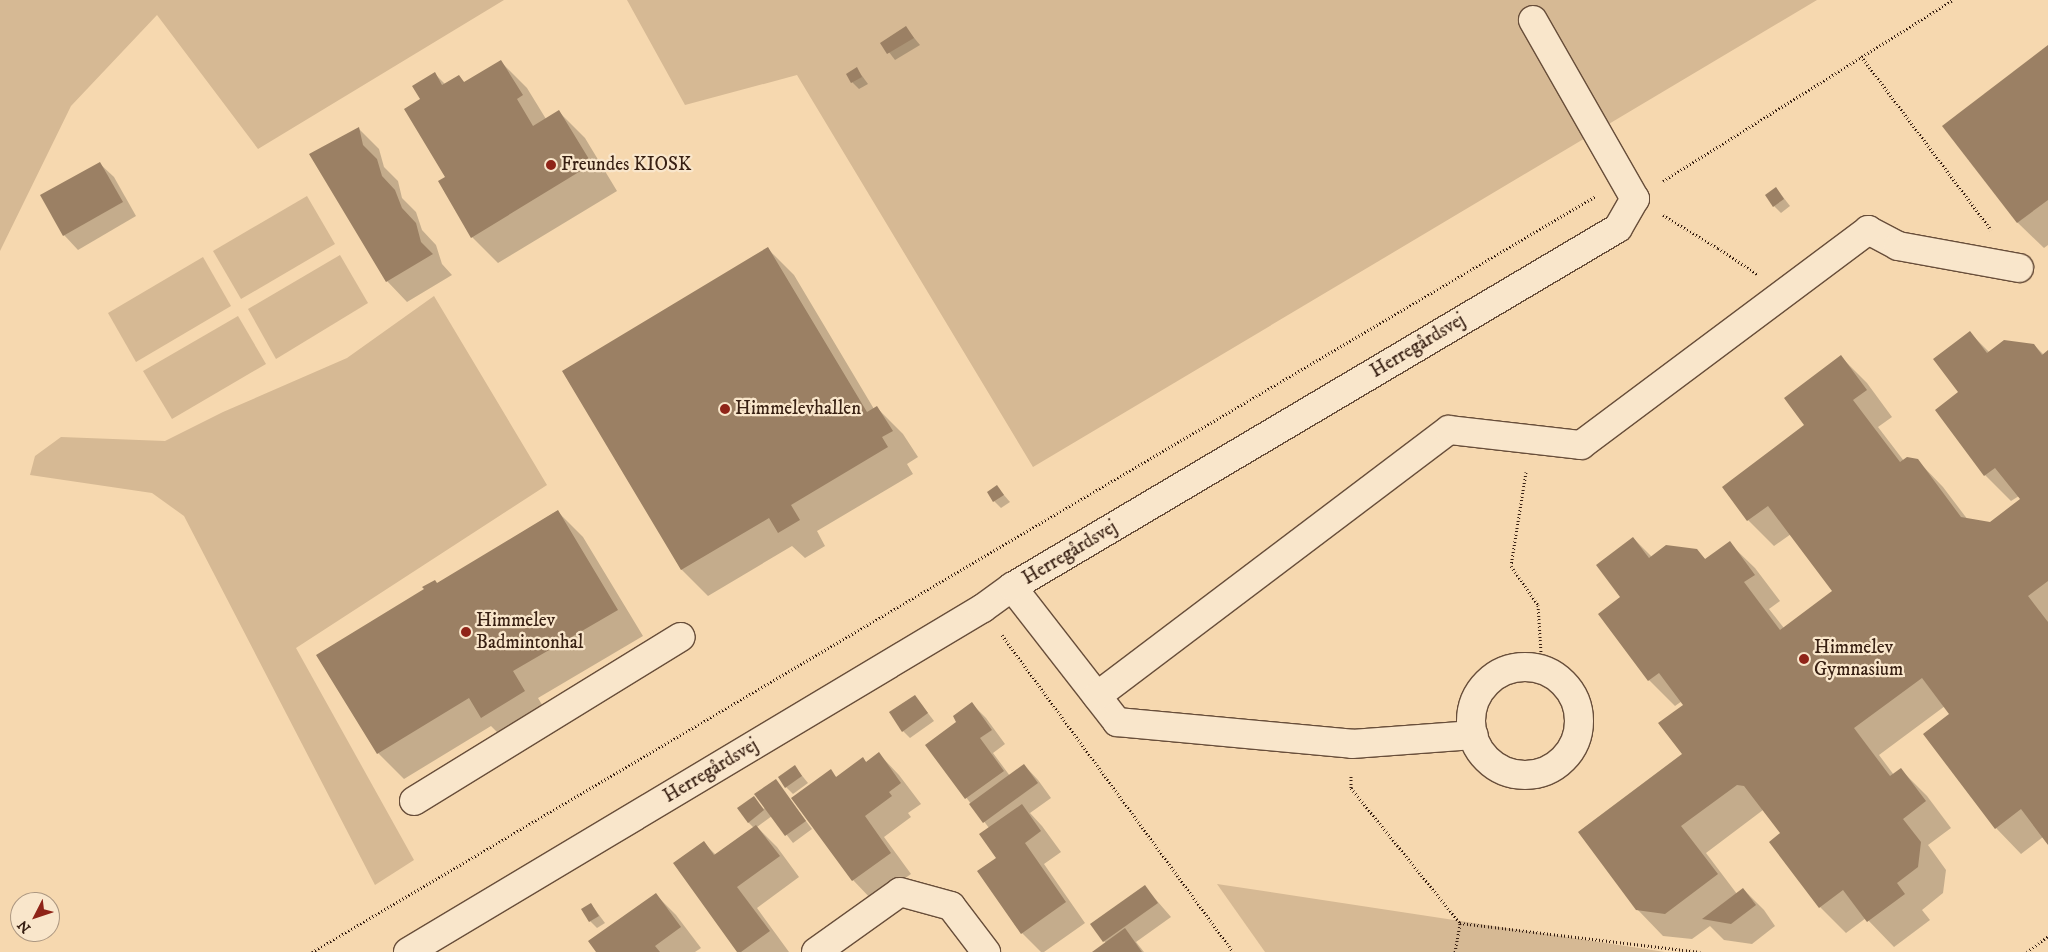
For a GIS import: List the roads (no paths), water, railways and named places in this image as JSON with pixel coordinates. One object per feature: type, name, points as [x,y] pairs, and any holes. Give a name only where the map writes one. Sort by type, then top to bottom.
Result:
[{"type":"street","name":"Herregårdsvej","points":[[408,952],[982,608],[1012,587],[1618,228],[1635,199],[1533,20]]},
{"type":"street","points":[[1096,696],[1449,430],[1581,445],[1868,230],[1898,246],[2019,268]]},
{"type":"street","name":"Herregårdsvej","points":[[1012,587],[1117,722],[1352,744],[1474,734]]},
{"type":"street","points":[[414,801],[680,637]]},
{"type":"street","points":[[1524,667],[1542,669],[1558,678],[1570,691],[1578,707],[1579,724],[1575,742],[1566,757],[1552,768],[1535,774],[1517,774],[1500,768],[1486,758],[1476,743],[1474,734],[1472,726],[1473,708],[1480,692],[1491,679],[1507,670],[1524,667]]},
{"type":"street","points":[[816,952],[900,892],[951,906],[986,952]]},
{"type":"place","name":"Freundes KIOSK","points":[[551,165]]},
{"type":"place","name":"Himmelevhallen","points":[[725,409]]},
{"type":"place","name":"Himmelev Badmintonhal","points":[[466,632]]},
{"type":"place","name":"Himmelev Gymnasium","points":[[1804,659]]}]
